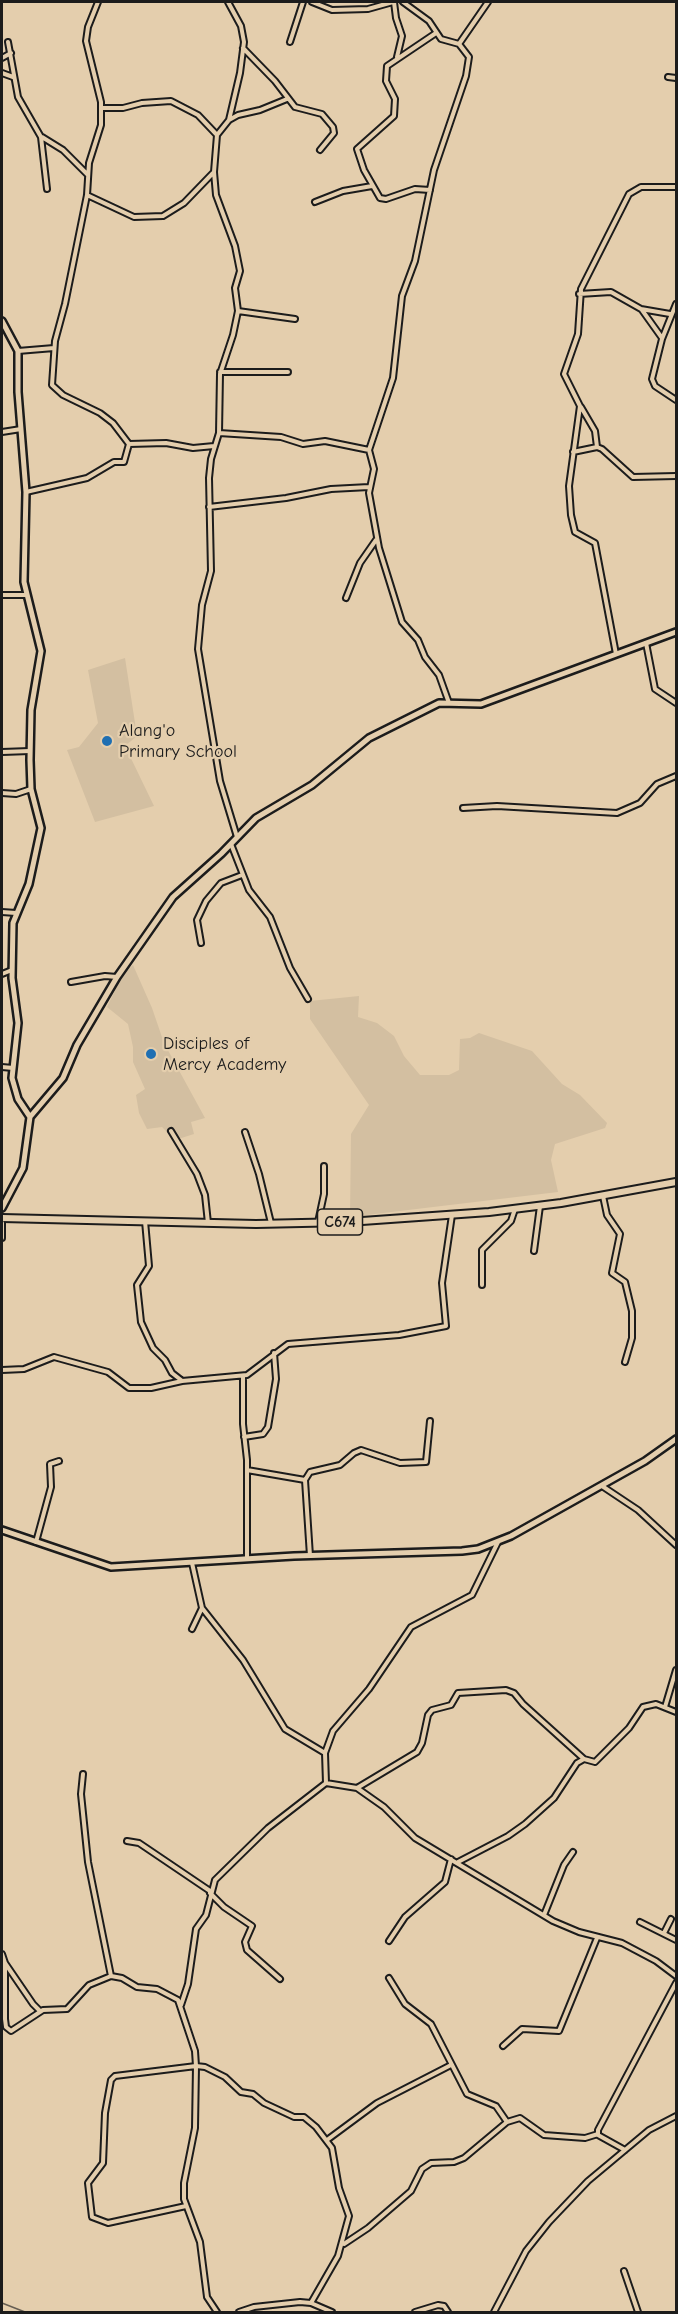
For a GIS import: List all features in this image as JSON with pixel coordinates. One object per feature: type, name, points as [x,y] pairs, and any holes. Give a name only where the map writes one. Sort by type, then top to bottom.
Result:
[{"type":"main road","name":"C674","points":[[2,1218],[318,1223],[515,1209],[676,1182]]},
{"type":"street","points":[[98,2],[88,27],[86,41],[102,108],[102,125],[88,175],[87,195],[54,348],[52,388],[100,413],[113,423],[129,444]]},
{"type":"street","points":[[228,2],[241,26],[243,48],[240,73],[229,120]]},
{"type":"street","points":[[290,42],[303,2]]},
{"type":"street","points":[[312,2],[332,10],[368,9],[394,2],[402,36],[397,57]]},
{"type":"street","points":[[403,2],[429,21],[441,39],[459,44],[469,57],[469,66],[448,124],[430,190],[416,261],[402,296],[393,378],[369,450],[374,464],[369,487],[376,539],[402,622],[418,640],[425,657],[439,675],[449,702]]},
{"type":"street","points":[[459,44],[489,2]]},
{"type":"street","points":[[430,190],[415,189],[383,199],[372,186],[357,149],[394,116],[394,99],[385,74],[390,62],[436,33]]},
{"type":"street","points":[[8,42],[18,97],[41,137],[48,189]]},
{"type":"street","points":[[243,48],[298,109],[322,114],[333,127],[334,132],[320,150]]},
{"type":"street","points":[[2,58],[11,53]]},
{"type":"street","points":[[2,74],[13,77]]},
{"type":"street","points":[[668,77],[676,78]]},
{"type":"street","points":[[237,837],[220,781],[199,662],[202,605],[211,571],[209,507],[214,446],[219,433],[220,372],[231,346],[238,311],[235,294],[240,271],[239,260],[218,201],[214,172],[217,135],[229,120],[237,115],[268,107],[287,99]]},
{"type":"street","points":[[102,108],[123,108],[142,103],[171,101],[198,115],[217,135]]},
{"type":"street","points":[[41,137],[63,150],[88,175]]},
{"type":"street","points":[[87,195],[134,216],[163,216],[184,203],[214,172]]},
{"type":"street","points":[[315,202],[343,190],[372,186]]},
{"type":"street","points":[[597,447],[595,431],[564,374],[578,333],[579,294],[629,194],[641,187],[676,187]]},
{"type":"street","points":[[579,294],[611,292],[641,309],[670,314]]},
{"type":"street","points":[[676,304],[670,314],[662,339],[653,383],[676,400]]},
{"type":"street","points":[[641,309],[662,339]]},
{"type":"street","points":[[238,311],[295,319]]},
{"type":"street","points":[[2,321],[18,351],[26,492],[23,562],[26,594],[40,651],[32,710],[30,751],[31,789],[41,828],[29,884],[13,923],[13,969],[18,1023],[12,1078],[18,1099],[30,1117]]},
{"type":"street","points":[[18,351],[54,348]]},
{"type":"street","points":[[220,372],[288,372]]},
{"type":"street","points":[[580,406],[569,486],[571,515],[575,532],[595,543],[616,654]]},
{"type":"street","points":[[2,432],[21,429]]},
{"type":"street","points":[[219,433],[281,437],[303,444],[326,441],[369,450]]},
{"type":"street","points":[[129,444],[166,442],[193,448],[214,446]]},
{"type":"street","points":[[26,492],[87,478],[114,462],[124,462],[129,444]]},
{"type":"street","points":[[573,452],[597,447],[608,453],[633,477],[676,476]]},
{"type":"street","points":[[209,507],[286,498],[339,488],[369,487]]},
{"type":"street","points":[[346,598],[360,563],[376,539]]},
{"type":"street","points":[[2,595],[26,594]]},
{"type":"street","points":[[2,1208],[21,1175],[30,1117],[63,1078],[77,1045],[117,977],[174,897],[262,814],[312,785],[369,738],[440,703],[481,704],[676,632]]},
{"type":"street","points":[[646,643],[655,689],[676,703]]},
{"type":"street","points":[[2,752],[30,751]]},
{"type":"street","points":[[463,808],[497,806],[617,813],[640,803],[657,784],[676,776]]},
{"type":"street","points":[[2,793],[16,794],[31,789]]},
{"type":"street","points":[[231,844],[242,875],[253,897],[270,917],[290,968],[308,999]]},
{"type":"street","points":[[201,943],[197,921],[206,901],[221,883],[242,875]]},
{"type":"street","points":[[2,912],[16,913]]},
{"type":"street","points":[[2,974],[13,969]]},
{"type":"street","points":[[71,982],[105,976],[117,977]]},
{"type":"street","points":[[2,1067],[13,1068]]},
{"type":"street","points":[[171,1131],[197,1174],[205,1195],[208,1223]]},
{"type":"street","points":[[245,1132],[259,1174],[271,1224]]},
{"type":"street","points":[[318,1223],[324,1194],[324,1166]]},
{"type":"street","points":[[603,1196],[607,1215],[620,1234],[612,1273],[625,1282],[632,1311],[632,1338],[625,1362]]},
{"type":"street","points":[[534,1251],[540,1206]]},
{"type":"street","points":[[482,1285],[482,1250],[511,1221],[515,1209]]},
{"type":"street","points":[[2,1370],[24,1369],[54,1357],[108,1372],[129,1388],[152,1388],[182,1380],[243,1376],[254,1371],[274,1352],[288,1344],[407,1334],[446,1326],[442,1283],[452,1215]]},
{"type":"street","points":[[145,1221],[149,1266],[137,1290],[141,1322],[153,1348],[165,1360],[172,1373],[182,1380]]},
{"type":"street","points":[[2,1223],[2,1238]]},
{"type":"street","points":[[244,1437],[263,1434],[268,1427],[276,1379],[274,1352]]},
{"type":"street","points":[[243,1376],[247,1470],[247,1559]]},
{"type":"street","points":[[310,1556],[305,1480],[310,1472],[340,1465],[361,1450],[400,1463],[426,1462],[430,1421]]},
{"type":"street","points":[[2,1530],[111,1567],[310,1556],[462,1551],[498,1542],[602,1486],[676,1438]]},
{"type":"street","points":[[36,1542],[51,1487],[50,1464],[59,1461]]},
{"type":"street","points":[[247,1470],[305,1480]]},
{"type":"street","points":[[602,1486],[638,1510],[676,1545]]},
{"type":"street","points":[[326,1783],[325,1753],[333,1731],[369,1689],[404,1634],[420,1622],[468,1598],[498,1542]]},
{"type":"street","points":[[192,1563],[202,1608],[243,1660],[285,1729],[325,1753]]},
{"type":"street","points":[[192,1629],[202,1608]]},
{"type":"street","points":[[665,1707],[676,1670]]},
{"type":"street","points":[[357,1788],[417,1752],[422,1743],[428,1715],[432,1710],[451,1705],[458,1693],[506,1690],[514,1693],[523,1704],[584,1759],[596,1762],[628,1728],[643,1707],[656,1704],[676,1711]]},
{"type":"street","points":[[458,1862],[508,1836],[525,1824],[554,1798],[572,1770],[584,1759]]},
{"type":"street","points":[[83,1774],[81,1794],[88,1862],[111,1976]]},
{"type":"street","points":[[181,2005],[188,1984],[196,1929],[206,1915],[215,1880],[268,1828],[326,1783],[357,1788],[384,1807],[415,1838],[544,1915],[597,1938],[622,1943],[656,1961],[676,1976]]},
{"type":"street","points":[[126,1841],[139,1843],[211,1892],[224,1907],[252,1926],[246,1939],[247,1950],[280,1978]]},
{"type":"street","points":[[544,1915],[564,1865],[573,1852]]},
{"type":"street","points":[[389,1941],[405,1917],[445,1882],[451,1859]]},
{"type":"street","points":[[664,1933],[670,1919]]},
{"type":"street","points":[[640,1923],[676,1940]]},
{"type":"street","points":[[503,2046],[522,2029],[559,2031],[597,1938]]},
{"type":"street","points":[[2,1954],[5,1963],[40,2011]]},
{"type":"street","points":[[5,1963],[6,2027],[15,2030],[40,2011],[67,2009],[89,1985],[111,1976],[122,1978],[137,1988],[157,1989],[178,2000],[196,2066],[195,2128],[183,2189],[186,2206],[200,2242],[207,2297],[218,2313]]},
{"type":"street","points":[[389,1978],[405,2004],[431,2024],[466,2094],[496,2106],[507,2122]]},
{"type":"street","points":[[598,2134],[597,2130],[676,1986]]},
{"type":"street","points":[[327,2140],[377,2103],[452,2065]]},
{"type":"street","points":[[186,2206],[153,2211],[125,2220],[100,2222],[92,2217],[88,2182],[103,2163],[105,2113],[112,2078],[196,2066],[209,2068],[225,2077],[236,2089],[253,2094],[264,2103],[294,2117],[310,2120],[333,2148],[339,2188],[349,2216],[343,2244],[311,2303]]},
{"type":"street","points":[[494,2313],[526,2250],[549,2222],[588,2181],[625,2150],[661,2121],[676,2116]]},
{"type":"street","points":[[343,2244],[368,2228],[411,2191],[422,2169],[431,2163],[454,2162],[464,2158],[507,2122],[520,2118],[544,2135],[585,2138],[598,2134],[625,2150]]},
{"type":"street","points":[[624,2271],[638,2313]]},
{"type":"street","points":[[239,2313],[279,2304],[311,2303],[332,2313]]},
{"type":"street","points":[[415,2313],[438,2305],[444,2306],[448,2313]]},
{"type":"shaded area","name":"Alang'o Primary School","points":[[125,658],[137,736],[125,746],[154,806],[95,822],[67,750],[79,747],[98,723],[88,670]]},
{"type":"shaded area","name":"Disciples of Mercy Academy","points":[[133,965],[164,1043],[205,1118],[191,1122],[194,1134],[175,1140],[162,1127],[147,1129],[139,1113],[136,1095],[145,1089],[133,1062],[133,1047],[128,1024],[107,1007],[123,974]]},
{"type":"shaded area","points":[[359,996],[358,1017],[377,1023],[394,1036],[404,1056],[420,1075],[449,1075],[459,1070],[460,1039],[470,1038],[479,1033],[532,1051],[562,1084],[580,1095],[607,1123],[605,1128],[555,1144],[551,1160],[558,1192],[350,1217],[351,1134],[369,1105],[310,1019],[310,1001]]},
{"type":"waterway","points":[[2,2303],[25,2312]]},
{"type":"place","name":"Alang'o Primary School","points":[[107,741]]},
{"type":"place","name":"Disciples of Mercy Academy","points":[[151,1054]]}]
